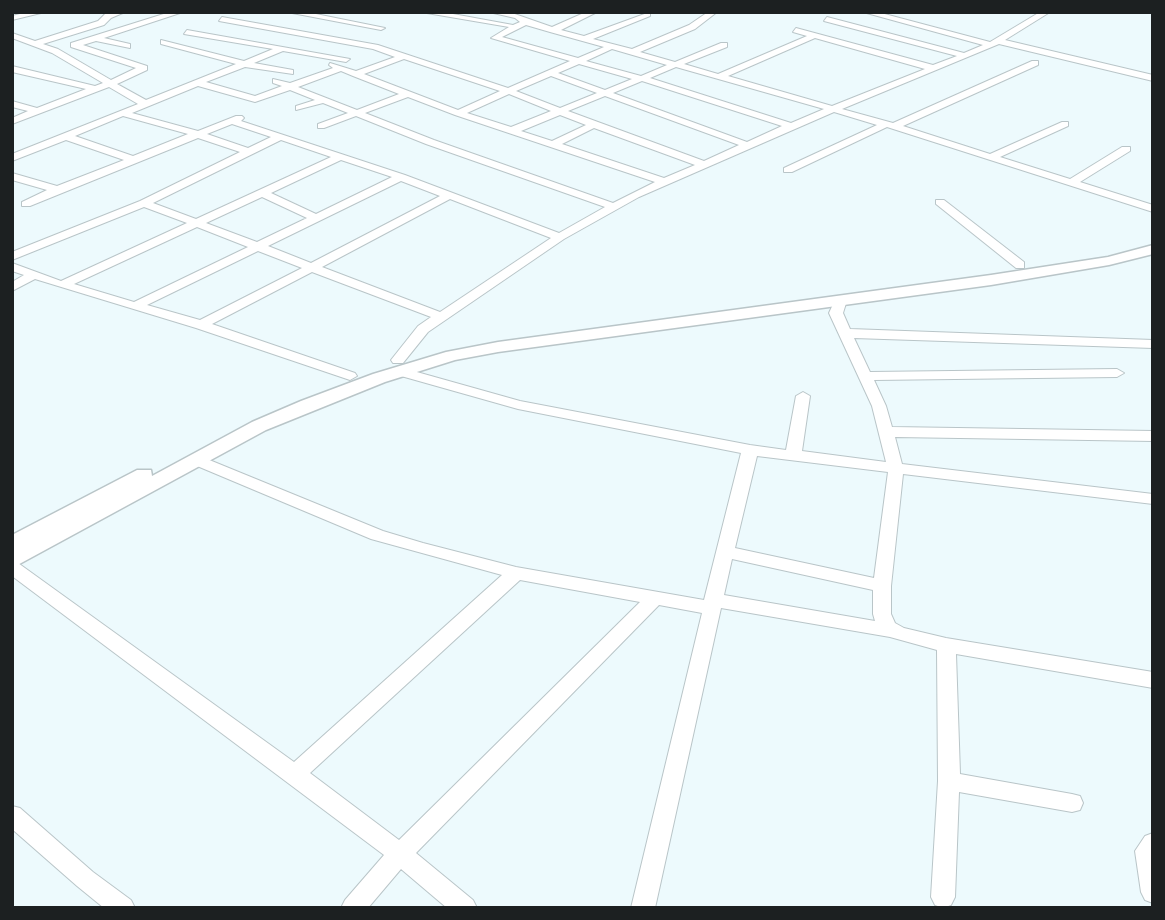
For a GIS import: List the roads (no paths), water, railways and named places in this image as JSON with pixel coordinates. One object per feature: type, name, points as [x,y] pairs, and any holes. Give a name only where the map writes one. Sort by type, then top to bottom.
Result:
[{"type":"street","points":[[12,18],[41,12]]},
{"type":"street","points":[[37,44],[101,23],[108,16],[121,12]]},
{"type":"street","points":[[55,51],[178,12]]},
{"type":"street","points":[[291,12],[393,21]]},
{"type":"street","points":[[425,12],[515,26]]},
{"type":"street","points":[[493,12],[517,16],[526,22],[553,30],[891,125],[1153,209]]},
{"type":"street","points":[[553,30],[593,12]]},
{"type":"street","points":[[633,52],[692,27],[713,12]]},
{"type":"street","points":[[867,12],[1153,78]]},
{"type":"street","points":[[399,366],[423,329],[560,237],[703,164],[994,43],[1046,12]]},
{"type":"street","points":[[587,38],[647,13]]},
{"type":"street","points":[[307,33],[337,16],[381,28]]},
{"type":"street","points":[[222,19],[375,47],[508,92],[703,164]]},
{"type":"street","points":[[827,19],[963,55]]},
{"type":"street","points":[[526,22],[495,38],[643,79],[791,126]]},
{"type":"street","points":[[796,30],[933,68]]},
{"type":"street","points":[[187,32],[283,48],[344,64],[356,74],[458,113],[665,182]]},
{"type":"street","points":[[12,35],[55,51],[147,104]]},
{"type":"street","points":[[721,76],[815,35]]},
{"type":"street","points":[[95,38],[127,46]]},
{"type":"street","points":[[195,50],[229,38]]},
{"type":"street","points":[[164,42],[245,64],[290,72]]},
{"type":"street","points":[[12,121],[144,68],[76,45]]},
{"type":"street","points":[[511,131],[724,45]]},
{"type":"street","points":[[458,113],[613,46]]},
{"type":"street","points":[[15,155],[68,137],[283,48]]},
{"type":"street","points":[[356,74],[402,57]]},
{"type":"street","points":[[328,63],[344,64]]},
{"type":"street","points":[[788,170],[1035,63]]},
{"type":"street","points":[[198,83],[256,99],[344,64]]},
{"type":"street","points":[[12,69],[97,89]]},
{"type":"street","points":[[550,73],[747,145]]},
{"type":"street","points":[[276,81],[353,112],[615,207]]},
{"type":"street","points":[[321,126],[410,93]]},
{"type":"street","points":[[299,108],[323,100]]},
{"type":"street","points":[[12,104],[38,111]]},
{"type":"street","points":[[125,114],[198,134],[248,152]]},
{"type":"street","points":[[26,204],[244,116]]},
{"type":"street","points":[[232,121],[401,177],[560,237]]},
{"type":"street","points":[[992,158],[1065,124]]},
{"type":"street","points":[[552,145],[594,125]]},
{"type":"street","points":[[68,137],[134,160]]},
{"type":"street","points":[[12,256],[144,203],[280,137]]},
{"type":"street","points":[[1071,183],[1126,149]]},
{"type":"street","points":[[62,285],[340,157]]},
{"type":"street","points":[[12,176],[57,190]]},
{"type":"street","points":[[135,306],[401,177]]},
{"type":"street","points":[[262,193],[317,219]]},
{"type":"street","points":[[201,325],[450,195]]},
{"type":"street","points":[[940,202],[1020,265]]},
{"type":"street","points":[[144,203],[442,317]]},
{"type":"street","points":[[12,544],[238,425],[399,366],[501,336],[1020,265],[1099,253],[1153,239]]},
{"type":"street","points":[[12,561],[350,376],[498,346],[1109,261],[1153,249]]},
{"type":"street","points":[[12,267],[32,276],[201,325],[350,376]]},
{"type":"street","points":[[12,287],[32,276]]},
{"type":"street","points":[[841,300],[836,313],[866,376],[888,432],[896,469],[882,586],[882,614],[887,627],[892,631]]},
{"type":"street","points":[[845,333],[985,341],[1153,344]]},
{"type":"street","points":[[399,366],[518,405],[750,450],[1153,499]]},
{"type":"street","points":[[866,376],[1116,373]]},
{"type":"street","points":[[793,457],[803,396]]},
{"type":"street","points":[[888,432],[1153,436]]},
{"type":"street","points":[[643,908],[750,450]]},
{"type":"street","points":[[196,460],[377,535],[516,573],[655,598],[892,631],[946,645],[1153,680]]},
{"type":"street","points":[[726,552],[882,586]]},
{"type":"street","points":[[12,567],[400,853],[465,908]]},
{"type":"street","points":[[295,774],[516,573]]},
{"type":"street","points":[[353,908],[400,853],[655,598]]},
{"type":"street","points":[[943,897],[949,781],[946,645]]},
{"type":"street","points":[[949,781],[1072,803]]},
{"type":"street","points":[[12,816],[85,879],[124,908]]},
{"type":"street","points":[[1153,843],[1146,851],[1153,892]]}]
